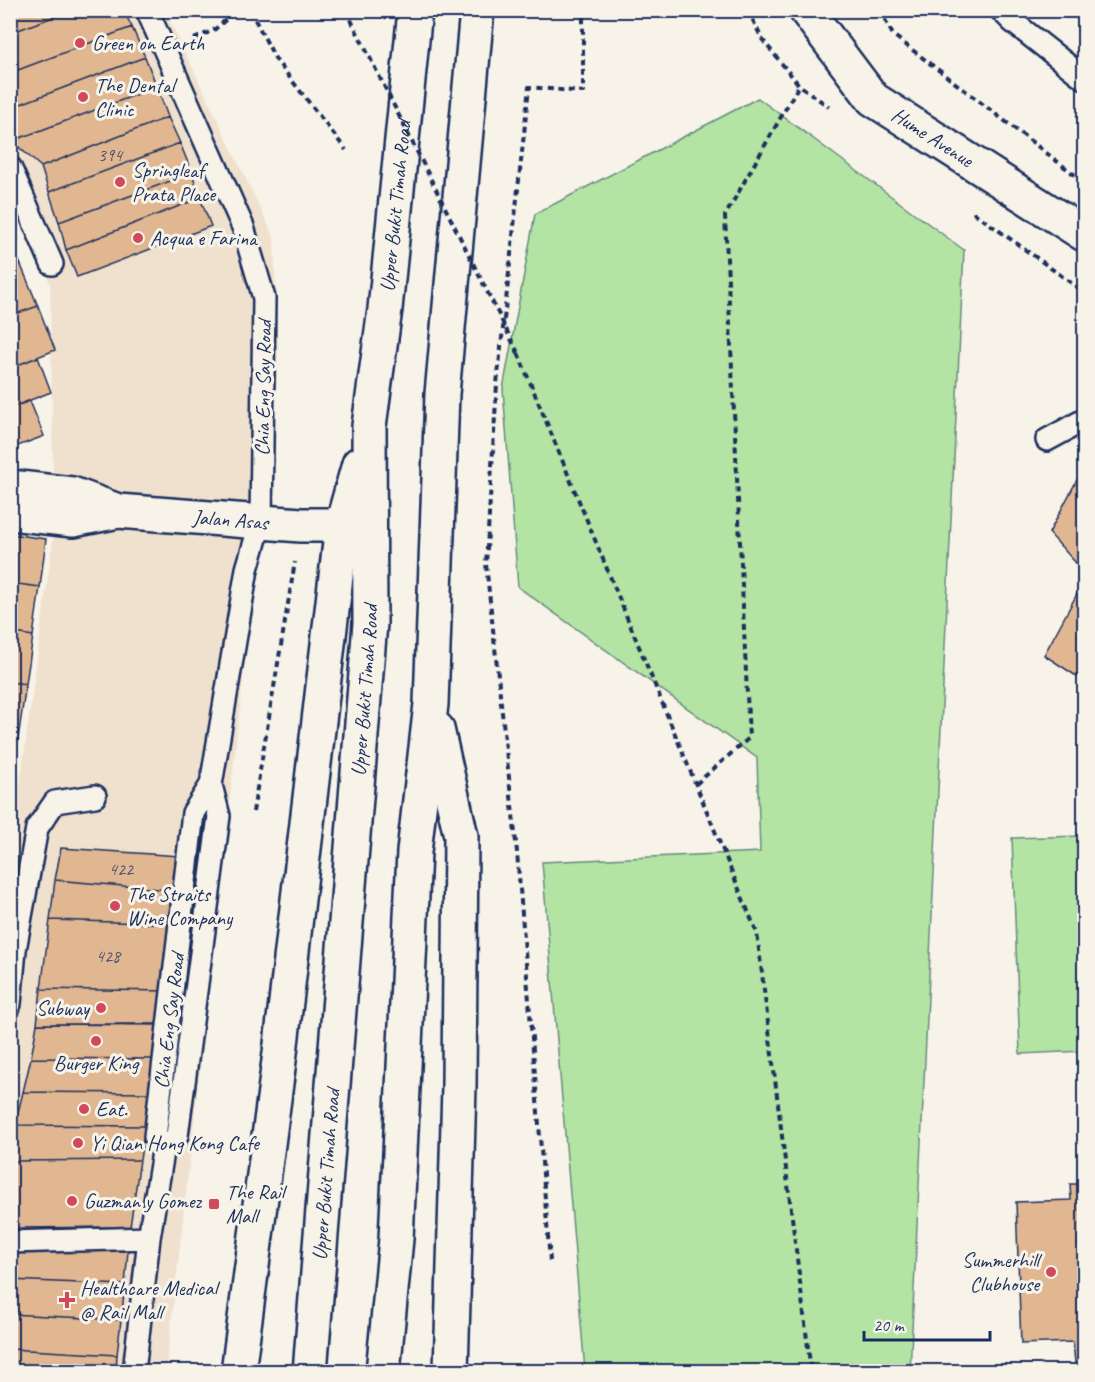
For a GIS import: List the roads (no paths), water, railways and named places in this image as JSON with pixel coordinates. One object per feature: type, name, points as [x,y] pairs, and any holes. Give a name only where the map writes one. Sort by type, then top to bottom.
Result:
[{"type":"main road","name":"Upper Bukit Timah Road","points":[[310,1371],[370,623],[369,426],[385,309],[415,10]]},
{"type":"main road","points":[[383,1371],[396,1239],[414,852],[431,704],[442,394],[477,10]]},
{"type":"main road","name":"Hume Avenue","points":[[806,10],[873,99],[1084,234]]},
{"type":"main road","points":[[238,1371],[280,1053],[342,525],[369,426]]},
{"type":"main road","name":"Jalan Asas","points":[[10,487],[72,494],[118,511]]},
{"type":"main road","name":"Jalan Asas","points":[[10,513],[72,520],[118,511],[301,525],[342,525]]},
{"type":"main road","points":[[431,704],[461,837],[459,1086],[451,1371]]},
{"type":"lane","name":"Chia Eng Say Road","points":[[134,1371],[149,1238],[163,1152],[177,1136],[219,816],[211,785],[247,569],[261,521],[264,298],[243,227],[147,10]]},
{"type":"lane","points":[[1001,10],[1084,78]]},
{"type":"lane","points":[[10,167],[52,264]]},
{"type":"lane","points":[[1047,440],[1084,420]]},
{"type":"lane","points":[[10,1004],[15,950],[37,828],[55,802],[95,796]]},
{"type":"lane","points":[[10,1242],[149,1238]]},
{"type":"place","name":"Green on Earth","points":[[80,43]]},
{"type":"place","name":"The Dental Clinic","points":[[83,97]]},
{"type":"place","name":"Springleaf Prata Place","points":[[120,182]]},
{"type":"place","name":"Acqua e Farina","points":[[138,238]]},
{"type":"place","name":"The Straits Wine Company","points":[[115,906]]},
{"type":"place","name":"Subway","points":[[101,1008]]},
{"type":"place","name":"Burger King","points":[[96,1041]]},
{"type":"place","name":"Eat.","points":[[84,1109]]},
{"type":"place","name":"Yi Qian Hong Kong Cafe","points":[[78,1143]]},
{"type":"place","name":"Guzman y Gomez","points":[[72,1201]]},
{"type":"place","name":"The Rail Mall","points":[[214,1204]]},
{"type":"place","name":"Summerhill Clubhouse","points":[[1051,1272]]},
{"type":"place","name":"Healthcare Medical @ Rail Mall","points":[[67,1300]]}]
